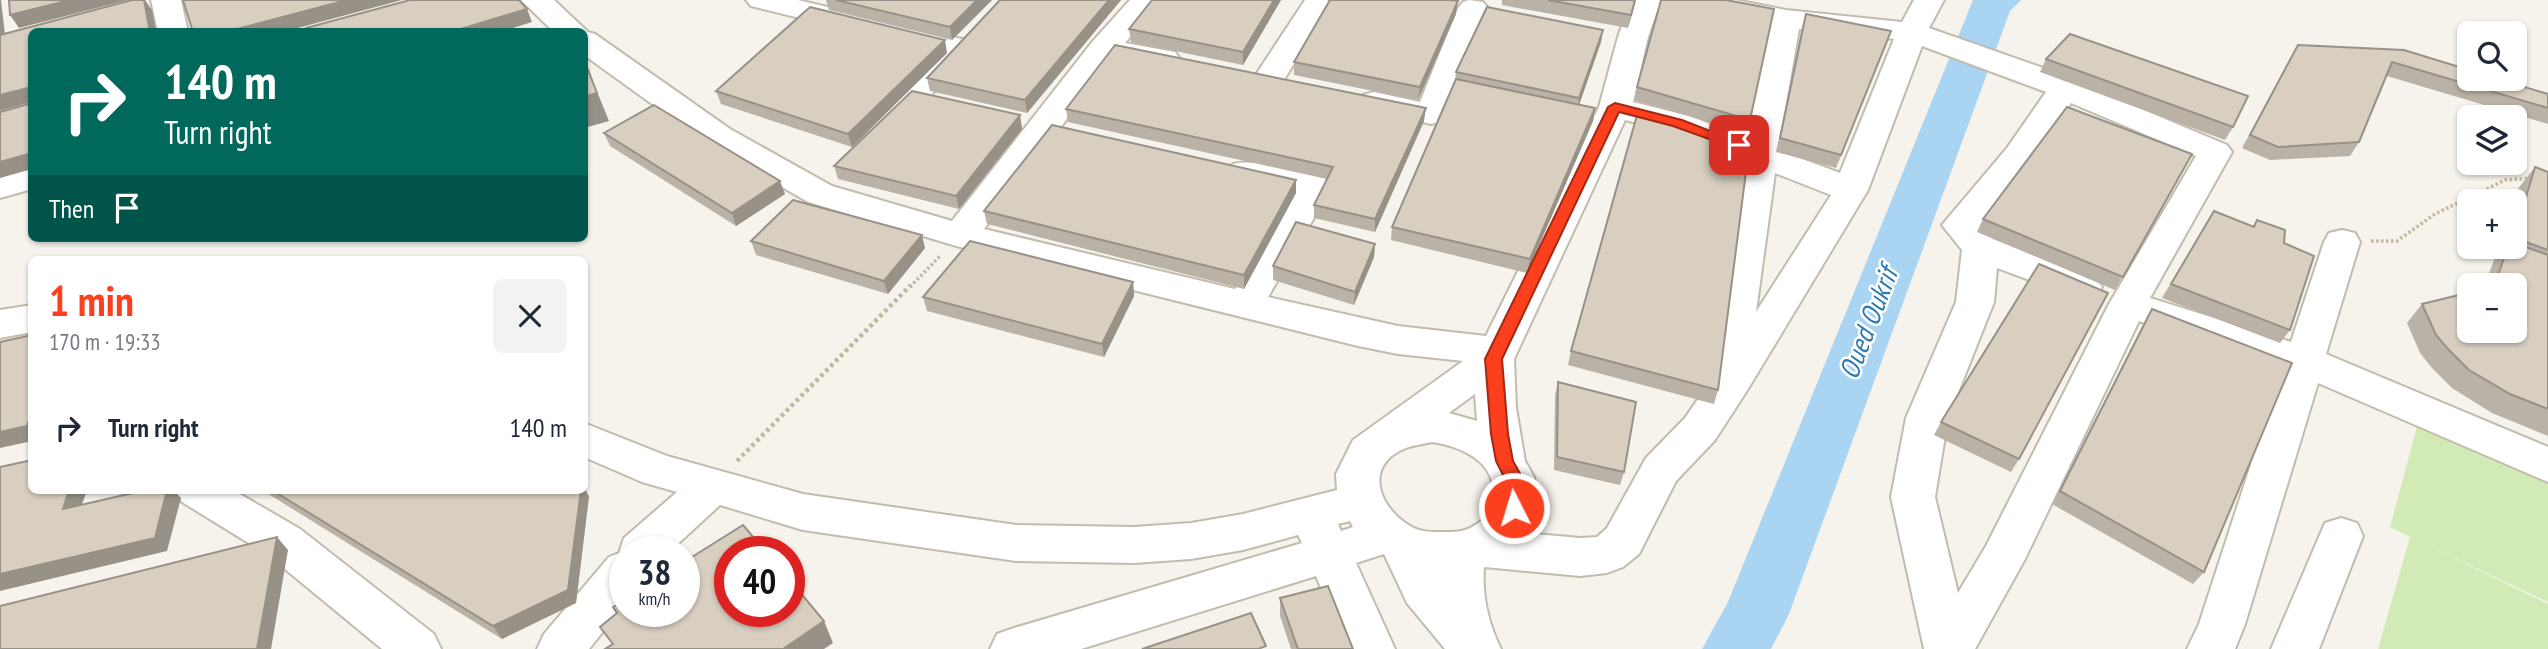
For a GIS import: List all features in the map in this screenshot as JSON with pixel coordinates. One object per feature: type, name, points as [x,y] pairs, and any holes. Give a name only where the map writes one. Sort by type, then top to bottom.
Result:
[{"type":"street","points":[[166,0],[172,28]]},
{"type":"street","points":[[536,0],[560,28]]},
{"type":"street","points":[[761,0],[819,6],[968,39],[838,175]]},
{"type":"street","points":[[960,235],[1104,48],[1146,0]]},
{"type":"street","points":[[1467,548],[1499,532],[1514,508],[1496,408],[1496,355],[1615,107],[1620,35],[1646,0]]},
{"type":"street","points":[[1690,0],[1786,19],[1912,32],[2049,83],[2215,152],[2128,304],[2002,559],[1949,649]]},
{"type":"street","points":[[588,441],[657,470],[803,512],[1016,543],[1068,546],[1191,541],[1320,534],[1384,527],[1423,550],[1467,548],[1580,557],[1607,554],[1623,541],[1657,476],[1700,429],[1725,392],[1851,190],[1912,32],[1929,0]]},
{"type":"street","points":[[1270,80],[1315,5]]},
{"type":"street","points":[[782,38],[819,6]]},
{"type":"street","points":[[1350,97],[1431,114],[1482,7]]},
{"type":"street","points":[[1725,392],[1760,156],[1786,19]]},
{"type":"street","points":[[588,46],[701,108],[718,136],[838,175],[960,235],[1398,340],[1496,355]]},
{"type":"street","points":[[1104,48],[1193,65]]},
{"type":"street","points":[[2049,83],[2019,155],[1960,225],[1980,248],[2128,304],[2304,361],[2548,465]]},
{"type":"street","points":[[1615,107],[1677,123],[1851,190]]},
{"type":"street","points":[[1042,127],[1083,136]]},
{"type":"street","points":[[1219,166],[1315,187],[1245,304]]},
{"type":"street","points":[[0,187],[28,178]]},
{"type":"street","points":[[2211,649],[2222,624],[2342,242]]},
{"type":"street","points":[[1949,649],[1913,496],[1927,418],[1975,302],[1980,248]]},
{"type":"street","points":[[0,324],[28,319]]},
{"type":"street","points":[[1474,646],[1426,597],[1357,485],[1365,455],[1377,443],[1496,355]]},
{"type":"street","points":[[1392,434],[1411,428],[1432,426],[1474,436],[1491,447],[1544,528],[1580,557]]},
{"type":"street","points":[[657,536],[713,486]]},
{"type":"street","points":[[204,494],[284,542],[417,649]]},
{"type":"street","points":[[1014,649],[1320,534]]},
{"type":"street","points":[[1320,534],[1371,649]]},
{"type":"street","points":[[2295,649],[2341,536]]},
{"type":"street","points":[[230,556],[284,542]]},
{"type":"street","points":[[1467,548],[1460,587],[1474,646]]},
{"type":"street","points":[[561,649],[609,590]]},
{"type":"path","points":[[2342,242],[2397,241],[2435,214],[2505,180],[2537,177]]},
{"type":"path","points":[[713,486],[960,235]]},
{"type":"green space","points":[[2417,427],[2548,482],[2548,602],[2412,538],[2548,604],[2548,649],[2378,649],[2410,537],[2390,527]]},
{"type":"building","points":[[9,0],[70,0],[10,15]]},
{"type":"building","points":[[132,0],[144,0],[149,28],[28,28],[28,88],[0,95],[0,35]]},
{"type":"building","points":[[183,0],[347,0],[241,28],[192,28]]},
{"type":"building","points":[[410,0],[519,0],[527,9],[464,28],[306,28]]},
{"type":"building","points":[[836,0],[977,0],[950,27]]},
{"type":"building","points":[[1000,0],[1109,0],[1025,100],[927,78]]},
{"type":"building","points":[[1152,0],[1274,0],[1243,52],[1129,29]]},
{"type":"building","points":[[1330,0],[1458,1],[1420,87],[1294,62]]},
{"type":"building","points":[[1548,0],[1635,0],[1631,15]]},
{"type":"building","points":[[1661,0],[1726,0],[1774,9],[1750,120],[1637,87]]},
{"type":"building","points":[[810,7],[945,40],[848,134],[716,91]]},
{"type":"building","points":[[1487,7],[1603,30],[1579,98],[1456,72]]},
{"type":"building","points":[[1806,14],[1891,31],[1841,155],[1780,138]]},
{"type":"building","points":[[2070,34],[2248,96],[2233,127],[2046,59]]},
{"type":"building","points":[[1115,45],[1426,108],[1375,219],[1314,205],[1333,167],[1066,109]]},
{"type":"building","points":[[2298,45],[2404,50],[2457,66],[2457,81],[2392,62],[2359,142],[2278,147],[2250,135]]},
{"type":"building","points":[[588,70],[597,93],[588,96]]},
{"type":"building","points":[[1456,79],[1595,108],[1530,259],[1392,227]]},
{"type":"building","points":[[2527,88],[2548,94],[2548,108],[2490,91],[2527,91]]},
{"type":"building","points":[[912,91],[1020,115],[956,196],[834,166]]},
{"type":"building","points":[[28,104],[28,154],[0,162],[0,112]]},
{"type":"building","points":[[654,105],[780,181],[732,213],[604,133]]},
{"type":"building","points":[[2067,107],[2192,154],[2123,277],[1983,219]]},
{"type":"building","points":[[1637,115],[1700,128],[1748,156],[1718,390],[1571,351]]},
{"type":"building","points":[[1052,125],[1296,180],[1244,275],[984,211]]},
{"type":"building","points":[[2535,167],[2548,172],[2548,250],[2527,242],[2527,194]]},
{"type":"building","points":[[793,200],[922,235],[884,281],[751,241]]},
{"type":"building","points":[[2214,211],[2254,227],[2257,220],[2285,230],[2284,243],[2314,256],[2290,330],[2171,284]]},
{"type":"building","points":[[1296,222],[1375,244],[1355,292],[1273,266]]},
{"type":"building","points":[[970,241],[1133,282],[1102,344],[923,297]]},
{"type":"building","points":[[2527,247],[2548,255],[2548,409],[2510,394],[2469,370],[2436,335],[2422,304],[2457,295],[2457,343],[2527,343],[2527,273],[2499,273],[2504,259],[2527,259]]},
{"type":"building","points":[[2039,264],[2108,293],[2019,459],[1941,422]]},
{"type":"building","points":[[2152,309],[2292,363],[2204,572],[2060,491]]},
{"type":"building","points":[[28,336],[28,424],[0,432],[0,342]]},
{"type":"building","points":[[1558,382],[1636,402],[1624,472],[1557,457]]},
{"type":"building","points":[[28,461],[28,494],[68,494],[63,509],[129,494],[166,494],[155,538],[0,574],[0,467]]},
{"type":"building","points":[[278,494],[580,494],[568,590],[493,626]]},
{"type":"building","points":[[743,525],[752,536],[725,536]]},
{"type":"building","points":[[277,537],[257,649],[0,649],[0,606]]},
{"type":"building","points":[[714,543],[714,627],[805,627],[805,598],[824,621],[783,649],[605,649],[613,644],[600,627],[609,620],[609,627],[700,627],[700,552]]},
{"type":"building","points":[[1328,586],[1353,649],[1298,649],[1280,598]]},
{"type":"building","points":[[1251,613],[1266,646],[1258,649],[1142,649]]},
{"type":"waterway","name":"Oued Oukrif","points":[[1736,649],[1756,614],[1992,3],[2000,0]]},
{"type":"route","points":[[1514,508],[1516,494],[1513,477],[1504,461],[1499,434],[1494,359],[1615,107],[1677,123],[1739,145]]}]
